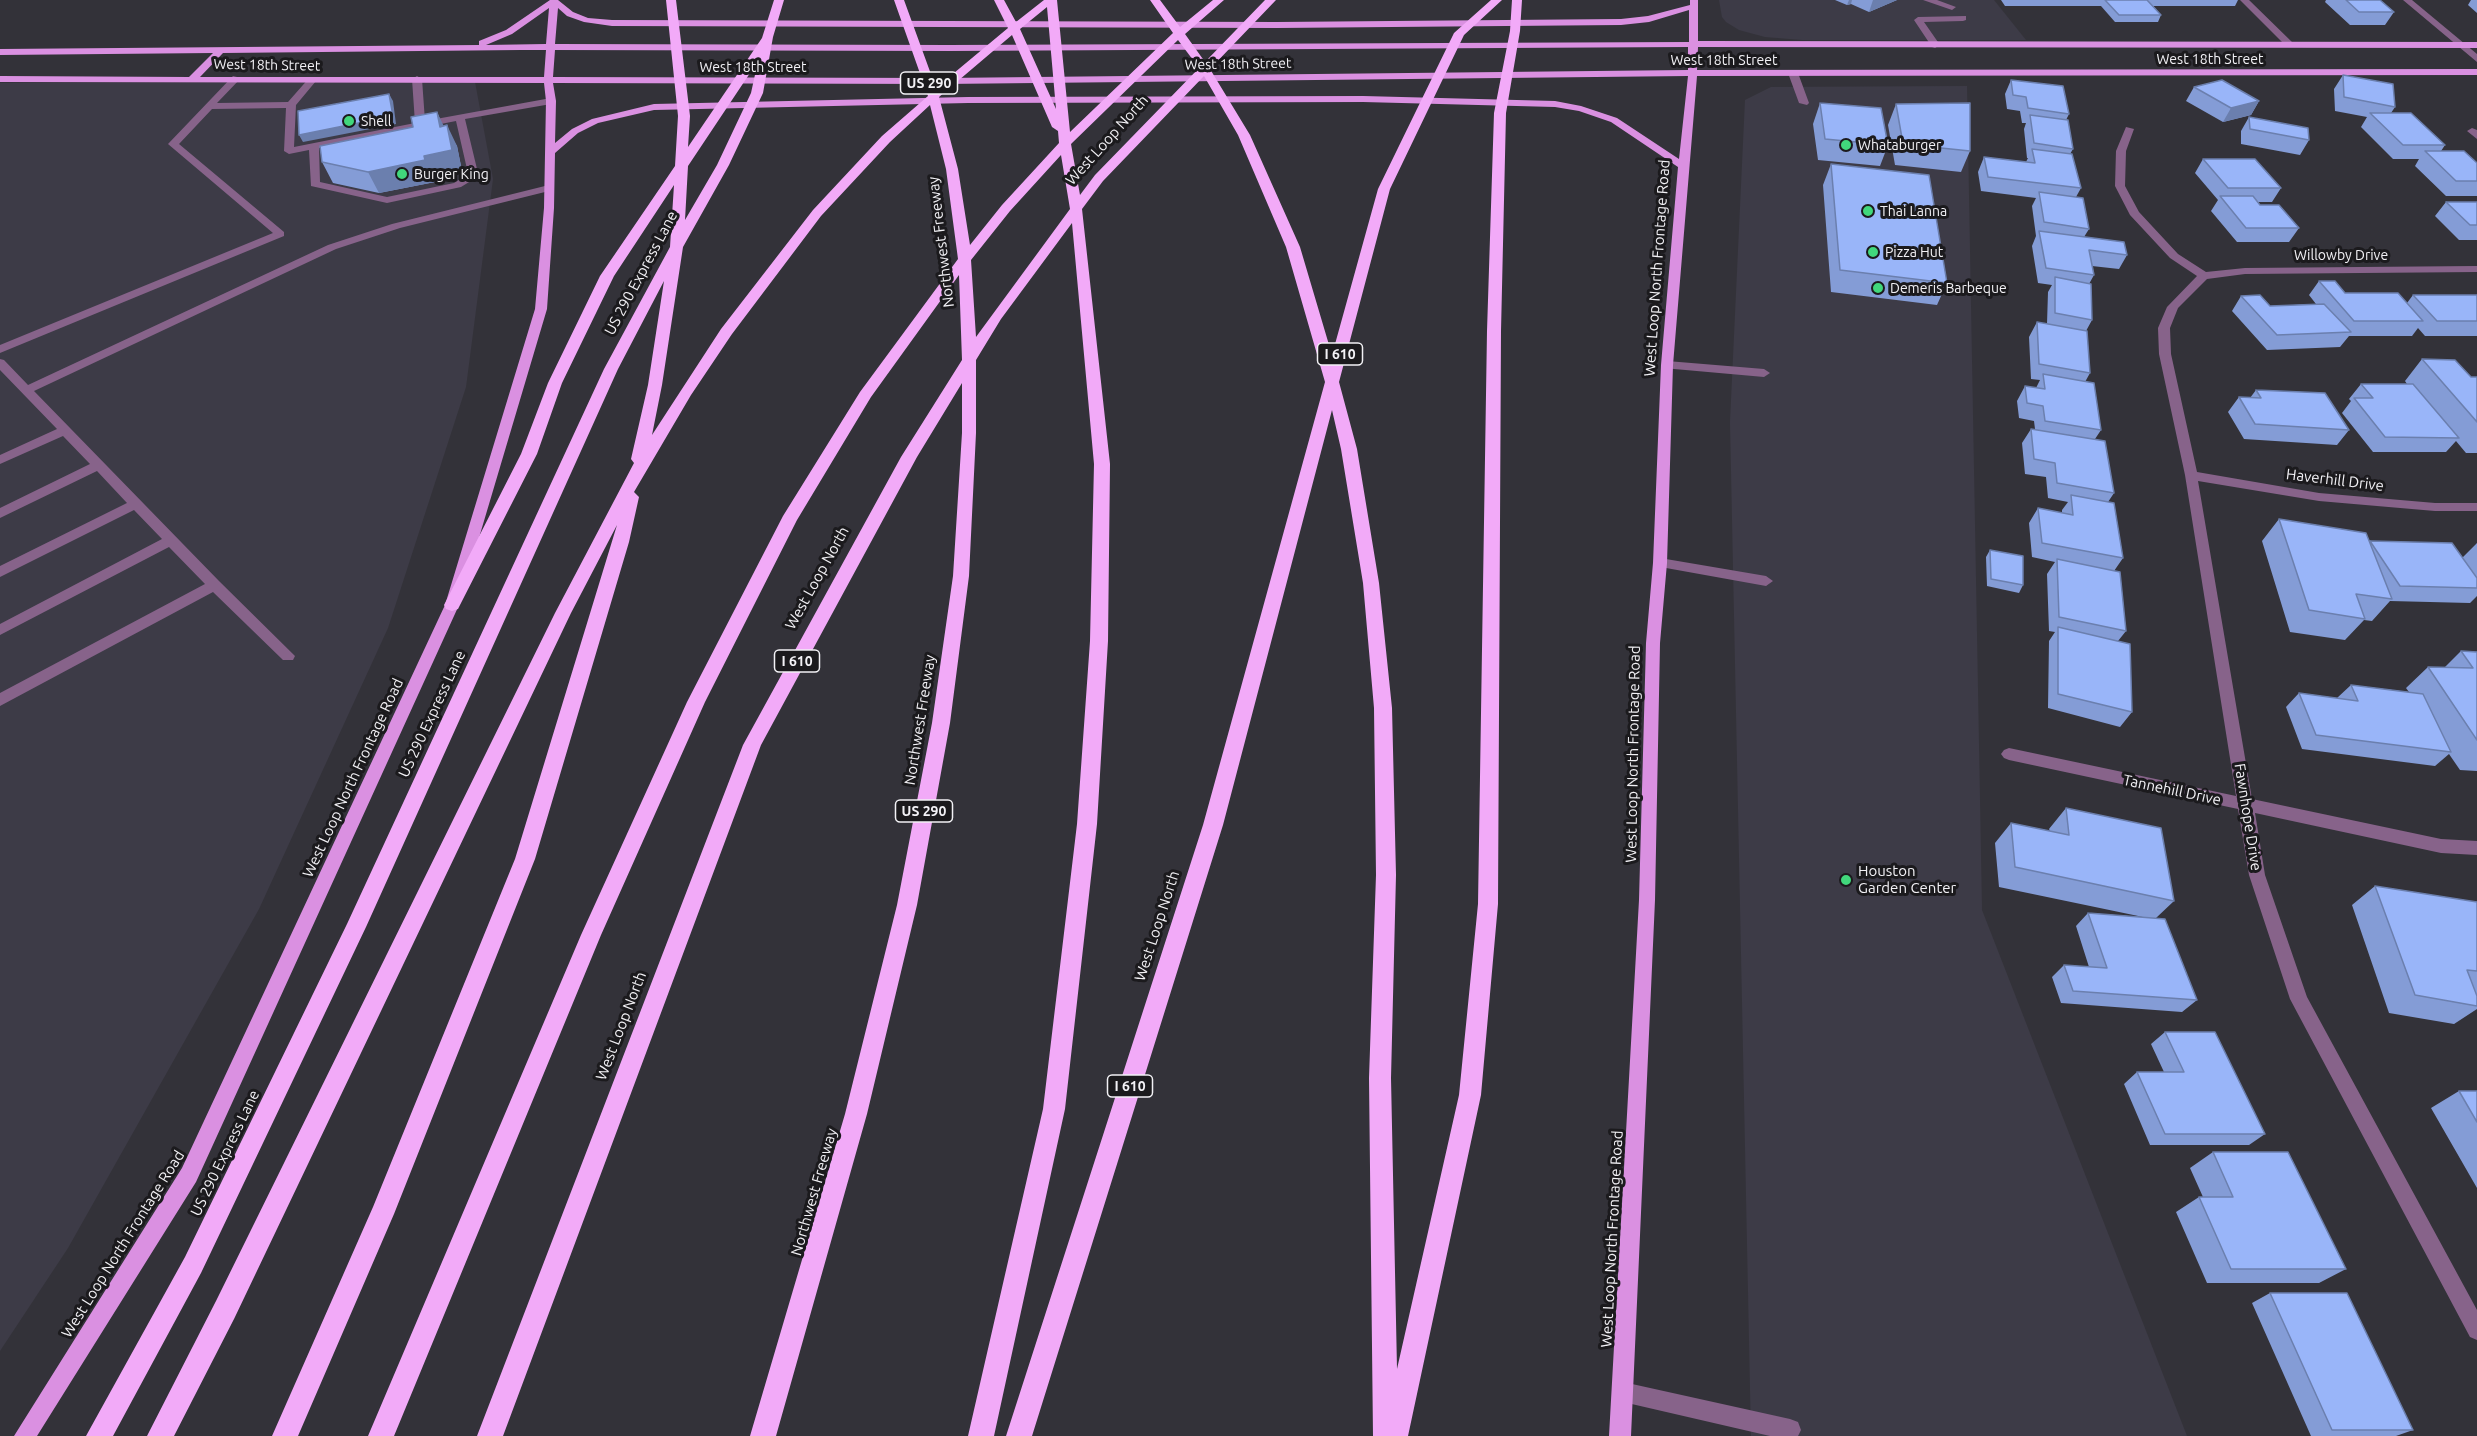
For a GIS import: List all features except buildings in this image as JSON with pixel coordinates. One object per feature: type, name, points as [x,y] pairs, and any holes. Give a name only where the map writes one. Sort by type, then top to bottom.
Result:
[{"type":"highway","points":[[285,1436],[382,1214],[525,859],[621,542],[656,385],[678,234],[684,116],[671,0]]},
{"type":"highway","name":"US 290 Express Lane","points":[[99,1436],[203,1244],[356,927],[611,369],[669,259],[723,165],[757,93],[768,37],[779,0]]},
{"type":"highway","name":"Northwest Freeway","points":[[763,1436],[856,1113],[907,905],[941,723],[961,576],[969,433],[969,316],[963,238],[952,169],[936,101],[899,0]]},
{"type":"highway","points":[[999,0],[1022,43],[1065,143]]},
{"type":"highway","points":[[981,1436],[1054,1109],[1087,824],[1099,641],[1102,464],[1080,232],[1065,143],[1051,0]]},
{"type":"highway","points":[[160,1436],[225,1310],[563,613],[638,469],[726,332],[817,213],[886,139],[978,57],[1051,0]]},
{"type":"highway","points":[[1155,0],[1203,66],[1244,135],[1293,247],[1326,357],[1349,449],[1369,572],[1383,708],[1386,875],[1380,1078],[1386,1436]]},
{"type":"highway","points":[[381,1436],[591,935],[696,702],[789,520],[865,395],[939,292],[1006,208],[1070,138],[1168,43],[1219,0]]},
{"type":"highway","name":"West Loop North","points":[[493,1429],[752,745],[827,606],[909,457],[995,318],[1100,178],[1271,0]]},
{"type":"highway","name":"West Loop North","points":[[1019,1436],[1213,825],[1239,736],[1384,189],[1459,33],[1497,0]]},
{"type":"highway","points":[[1395,1436],[1470,1095],[1488,904],[1494,331],[1500,113],[1515,31],[1517,0]]},
{"type":"highway","points":[[452,605],[529,454],[555,383],[607,276],[768,37]]},
{"type":"main road","points":[[461,48],[488,41],[509,32],[554,1],[570,14],[587,20],[648,23],[1289,25],[1621,22],[1661,16],[1694,3]]},
{"type":"main road","name":"West Loop North Frontage Road","points":[[25,1436],[189,1175],[452,605],[541,309],[549,188],[550,101],[548,80],[554,1]]},
{"type":"main road","name":"West Loop North Frontage Road","points":[[1620,1436],[1647,900],[1653,643],[1660,563],[1667,365],[1693,73],[1694,3]]},
{"type":"main road","name":"West 18th Street","points":[[0,52],[551,47],[1692,44],[1938,59],[2477,72]]},
{"type":"main road","name":"West 18th Street","points":[[0,79],[955,81],[1793,73],[1938,59],[2290,45],[2477,45]]},
{"type":"main road","points":[[193,78],[220,51]]},
{"type":"main road","points":[[549,153],[574,131],[595,121],[654,107],[980,100],[1363,99],[1554,104],[1581,109],[1614,120],[1683,166]]},
{"type":"street","points":[[1927,0],[1948,2],[1963,18],[1918,20],[1938,59]]},
{"type":"street","points":[[2244,0],[2290,45]]},
{"type":"street","points":[[2407,0],[2477,59]]},
{"type":"street","points":[[1793,73],[1804,103]]},
{"type":"street","points":[[0,349],[280,234],[173,144],[236,78]]},
{"type":"street","points":[[313,79],[291,105],[289,152],[550,101]]},
{"type":"street","points":[[417,79],[420,125]]},
{"type":"street","points":[[209,106],[291,105]]},
{"type":"street","points":[[314,146],[315,184],[387,200],[457,185],[470,177],[472,168],[460,117]]},
{"type":"street","points":[[2129,129],[2121,151],[2121,186],[2134,213],[2174,256],[2205,276]]},
{"type":"street","points":[[26,390],[332,247],[396,226],[549,188]]},
{"type":"street","name":"Willowby Drive","points":[[2205,276],[2280,270],[2477,269]]},
{"type":"street","name":"Fawnhope Drive","points":[[2205,276],[2173,307],[2163,328],[2165,354],[2191,475],[2257,875],[2299,999],[2477,1330]]},
{"type":"street","points":[[0,363],[214,585],[288,656]]},
{"type":"street","points":[[1667,365],[1764,373]]},
{"type":"street","points":[[0,460],[65,430]]},
{"type":"street","points":[[0,513],[99,465]]},
{"type":"street","name":"Haverhill Drive","points":[[2191,475],[2319,497],[2435,507],[2477,507]]},
{"type":"street","points":[[0,573],[136,504]]},
{"type":"street","points":[[0,630],[171,540]]},
{"type":"street","points":[[1660,563],[1767,581]]},
{"type":"street","points":[[0,700],[214,585]]},
{"type":"street","name":"Tannehill Drive","points":[[2009,754],[2441,846],[2477,848]]},
{"type":"street","points":[[1623,1392],[1790,1430]]},
{"type":"shaded area","points":[[1719,0],[1994,0],[2026,40],[1802,40],[1765,37],[1739,30],[1726,22],[1722,17]]},
{"type":"shaded area","points":[[475,82],[493,179],[466,387],[388,628],[259,909],[68,1248],[0,1351],[0,83]]},
{"type":"shaded area","points":[[1967,86],[1982,910],[2187,1436],[1751,1436],[1730,422],[1745,100],[1771,87]]},
{"type":"place","name":"Shell","points":[[349,121]]},
{"type":"place","name":"Whataburger","points":[[1846,145]]},
{"type":"place","name":"Burger King","points":[[402,174]]},
{"type":"place","name":"Thai Lanna","points":[[1868,211]]},
{"type":"place","name":"Pizza Hut","points":[[1873,252]]},
{"type":"place","name":"Demeris Barbeque","points":[[1878,288]]},
{"type":"place","name":"Houston Garden Center","points":[[1846,880]]}]
